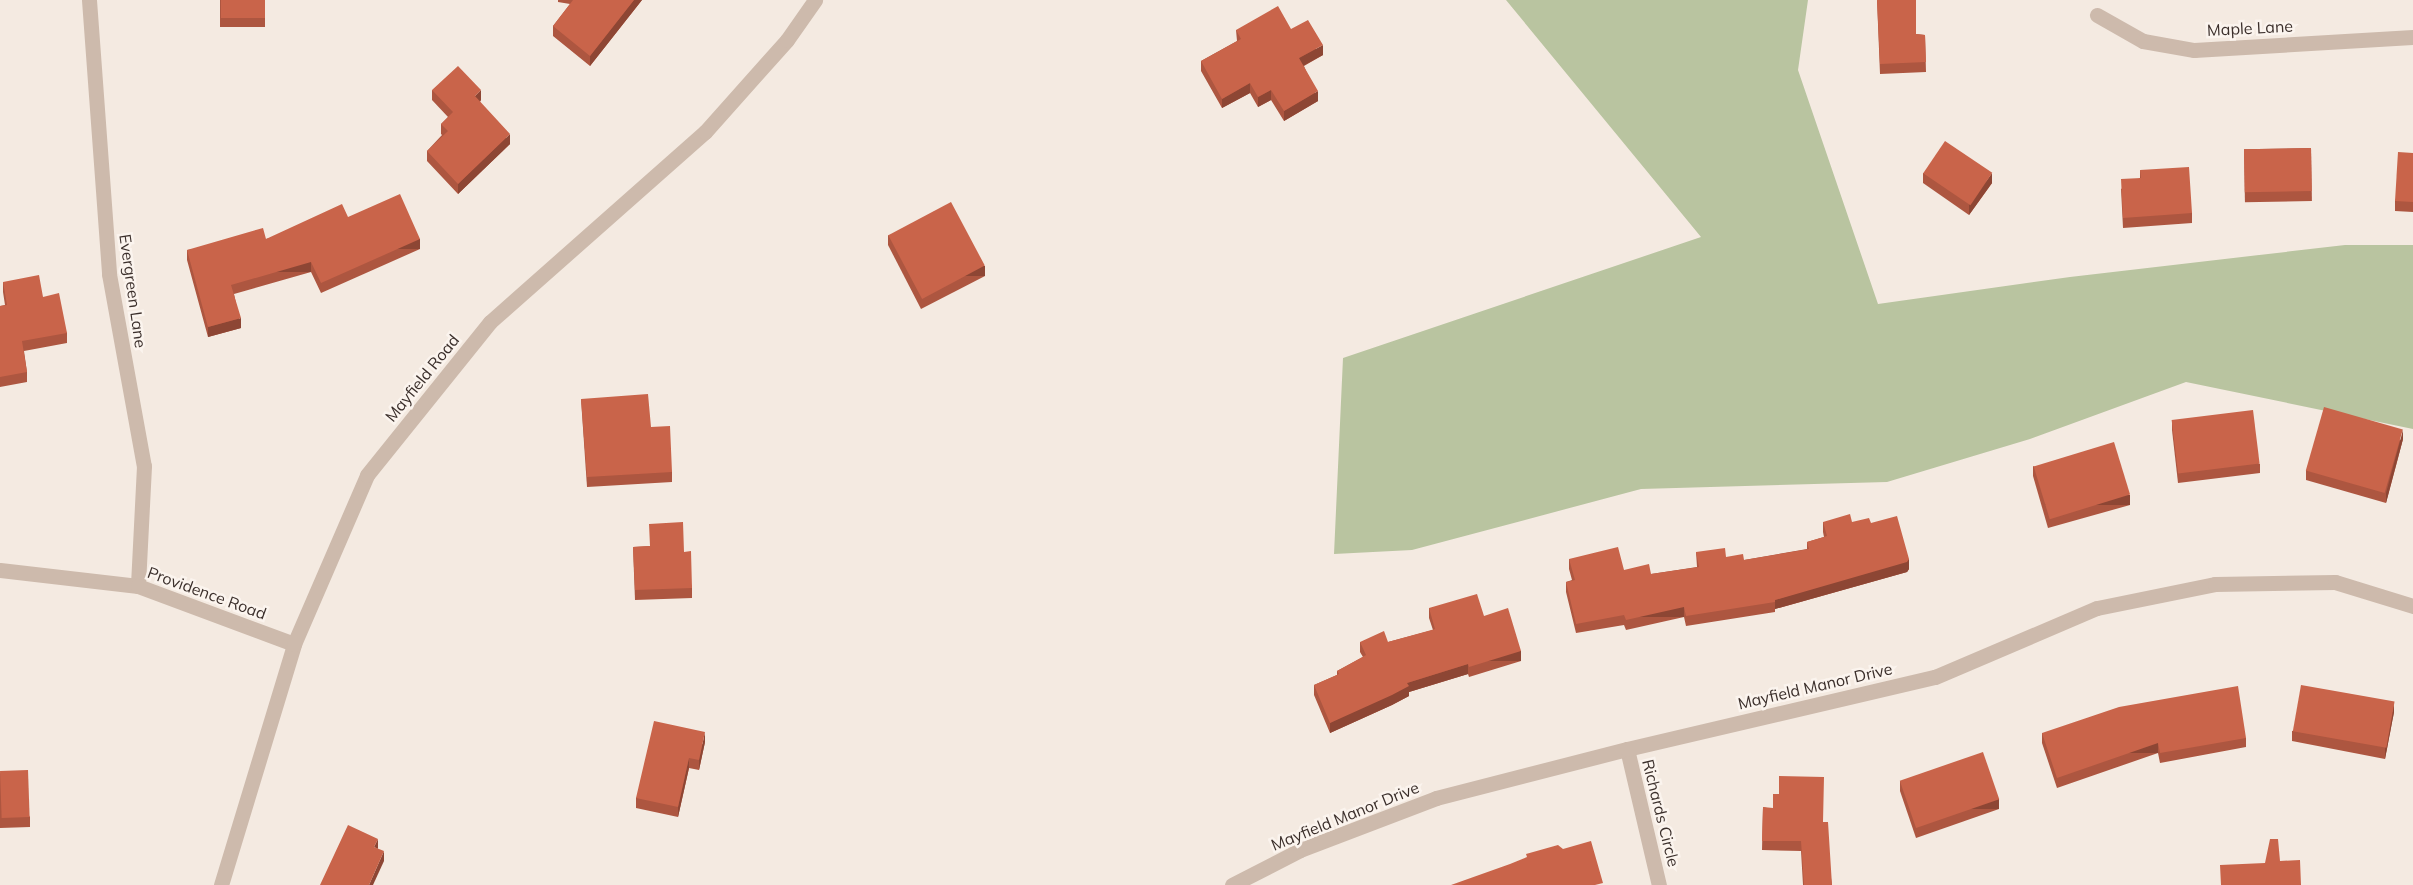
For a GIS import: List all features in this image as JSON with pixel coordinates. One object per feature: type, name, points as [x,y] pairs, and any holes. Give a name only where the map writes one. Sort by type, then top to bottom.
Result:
[{"type":"street","name":"Evergreen Lane","points":[[88,0],[109,274],[144,466],[138,586]]},
{"type":"street","name":"Mayfield Road","points":[[221,885],[294,644],[367,475],[490,322],[705,132],[787,40],[815,0]]},
{"type":"street","name":"Maple Lane","points":[[2097,15],[2143,41],[2194,50],[2413,37]]},
{"type":"street","name":"Providence Road","points":[[0,570],[138,586],[294,644]]},
{"type":"street","name":"Mayfield Manor Drive","points":[[1232,885],[1300,850],[1436,798],[1627,749],[1935,677],[2097,608],[2215,584],[2335,582],[2413,606]]},
{"type":"street","name":"Richards Circle","points":[[1627,749],[1659,885]]},
{"type":"green space","points":[[1506,0],[1808,0],[1798,70],[1878,304],[2070,277],[2345,245],[2413,245],[2413,429],[2186,382],[2030,439],[1887,482],[1641,489],[1412,550],[1334,554],[1343,358],[1701,237]]},
{"type":"building","points":[[221,0],[265,0],[265,18],[221,18]]},
{"type":"building","points":[[573,0],[634,0],[590,56],[553,26]]},
{"type":"building","points":[[1877,0],[1916,0],[1916,34],[1925,35],[1926,62],[1880,64]]},
{"type":"building","points":[[1278,6],[1291,29],[1308,20],[1323,45],[1299,58],[1318,91],[1284,111],[1271,90],[1258,97],[1250,83],[1222,99],[1201,61],[1241,39],[1236,30]]},
{"type":"building","points":[[458,66],[481,90],[475,96],[510,134],[458,184],[427,151],[448,131],[441,124],[453,112],[432,90]]},
{"type":"building","points":[[1945,141],[1992,173],[1970,205],[1923,173]]},
{"type":"building","points":[[2311,148],[2312,191],[2245,192],[2244,149]]},
{"type":"building","points":[[2398,152],[2413,153],[2413,202],[2395,201]]},
{"type":"building","points":[[2189,167],[2192,213],[2123,218],[2121,179],[2141,178],[2140,170]]},
{"type":"building","points":[[400,194],[420,239],[321,283],[311,262],[231,285],[241,318],[208,327],[187,250],[263,228],[266,239],[342,204],[348,217]]},
{"type":"building","points":[[951,202],[985,266],[922,299],[888,235]]},
{"type":"building","points":[[39,275],[43,297],[59,293],[67,333],[22,341],[27,372],[0,377],[0,306],[7,305],[3,282]]},
{"type":"building","points":[[648,394],[651,427],[670,426],[672,472],[587,477],[581,399]]},
{"type":"building","points":[[2324,407],[2403,430],[2385,493],[2306,470]]},
{"type":"building","points":[[2253,410],[2260,464],[2178,474],[2172,420]]},
{"type":"building","points":[[2114,442],[2130,495],[2050,519],[2034,467]]},
{"type":"building","points":[[1850,514],[1852,522],[1869,518],[1871,523],[1897,516],[1909,559],[1907,562],[1775,600],[1775,602],[1686,616],[1684,607],[1626,620],[1624,615],[1576,624],[1566,582],[1575,580],[1569,559],[1618,547],[1624,570],[1649,564],[1651,574],[1699,567],[1696,552],[1725,548],[1726,557],[1743,554],[1744,560],[1809,549],[1807,542],[1827,536],[1823,522]]},
{"type":"building","points":[[683,522],[684,552],[691,551],[692,588],[635,590],[633,547],[650,546],[649,524]]},
{"type":"building","points":[[1477,594],[1484,616],[1508,608],[1521,651],[1469,667],[1468,664],[1407,683],[1409,686],[1392,695],[1330,723],[1314,685],[1339,674],[1337,671],[1366,655],[1360,642],[1384,631],[1388,642],[1435,629],[1429,608]]},
{"type":"building","points":[[2301,685],[2395,701],[2386,748],[2293,731]]},
{"type":"building","points":[[2238,686],[2246,738],[2160,753],[2158,743],[2057,778],[2042,733],[2119,707]]},
{"type":"building","points":[[654,721],[705,732],[699,760],[689,758],[678,807],[636,798]]},
{"type":"building","points":[[1983,752],[1999,799],[1916,828],[1900,781]]},
{"type":"building","points":[[28,770],[30,817],[2,818],[0,771]]},
{"type":"building","points":[[1779,776],[1824,777],[1823,822],[1828,822],[1832,885],[1804,885],[1801,841],[1762,841],[1763,807],[1773,808],[1773,794],[1779,794]]},
{"type":"building","points":[[348,825],[378,839],[374,847],[384,851],[369,885],[320,885]]},
{"type":"building","points":[[2270,839],[2278,839],[2280,861],[2300,860],[2301,885],[2221,885],[2220,865],[2265,863]]},
{"type":"building","points":[[1591,841],[1603,883],[1595,885],[1451,885],[1527,857],[1526,854],[1558,845],[1563,849]]}]
